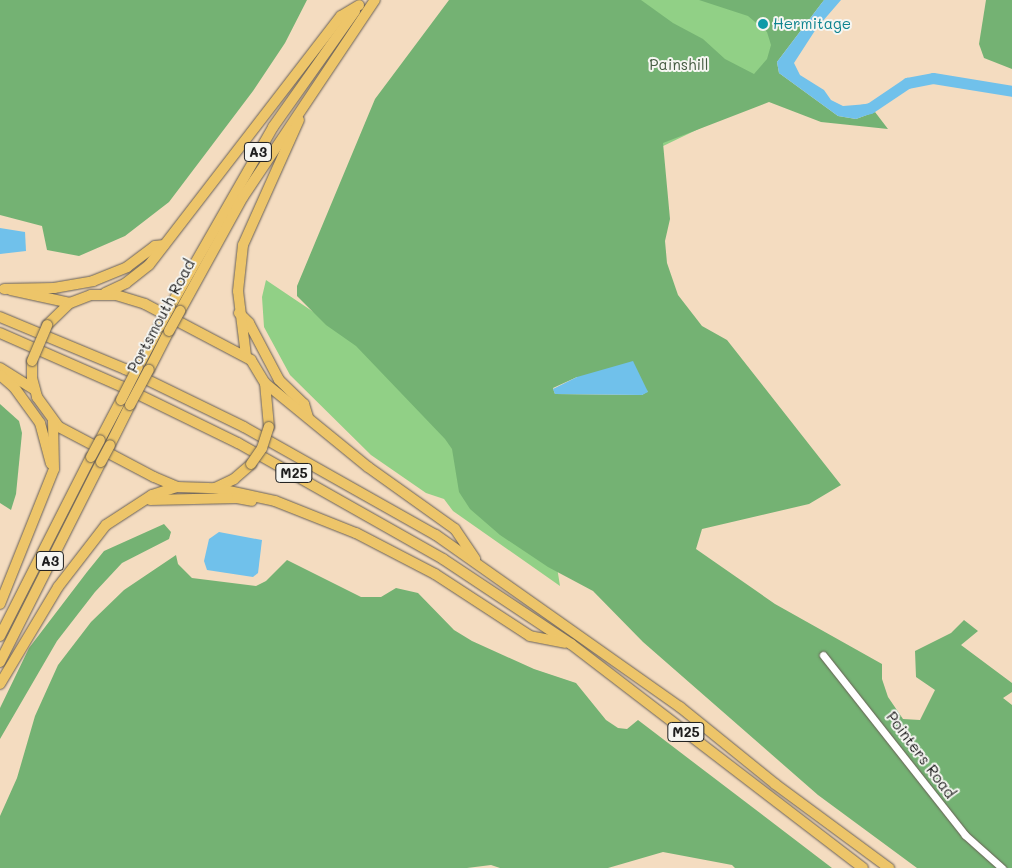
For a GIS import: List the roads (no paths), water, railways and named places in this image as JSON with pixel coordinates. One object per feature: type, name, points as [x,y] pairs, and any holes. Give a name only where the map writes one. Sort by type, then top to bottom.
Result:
[{"type":"highway","name":"Portsmouth Road","points":[[0,636],[96,459],[110,445],[148,370],[243,196],[376,0]]},
{"type":"highway","name":"Portsmouth Road","points":[[0,662],[96,459],[100,440],[159,326],[274,128],[361,2]]},
{"type":"highway","name":"A3","points":[[105,293],[143,271],[341,16],[361,2]]},
{"type":"highway","name":"A3","points":[[246,356],[239,314],[237,277],[246,235],[314,90]]},
{"type":"highway","points":[[2,288],[54,288],[93,281],[128,266],[155,246],[164,245]]},
{"type":"highway","points":[[2,288],[70,303]]},
{"type":"highway","points":[[215,488],[234,479],[251,464],[262,448],[269,427],[265,383],[246,356],[130,298],[105,293],[70,303],[47,325],[32,360],[35,390],[53,420],[68,434],[177,487],[215,488],[276,501]]},
{"type":"highway","name":"M25","points":[[239,314],[249,323],[279,380],[304,404],[308,418]]},
{"type":"highway","name":"M25","points":[[0,317],[124,369],[244,427],[475,560],[680,707],[776,784],[889,868]]},
{"type":"highway","name":"M25","points":[[0,333],[121,386],[238,443],[443,559],[571,644],[863,868]]},
{"type":"highway","points":[[0,368],[35,390]]},
{"type":"highway","points":[[0,375],[14,387],[40,423],[54,469]]},
{"type":"highway","name":"M25","points":[[265,383],[368,467],[455,530],[475,560]]},
{"type":"highway","name":"A3","points":[[0,604],[54,469],[53,420]]},
{"type":"highway","name":"A3","points":[[0,684],[58,587],[106,525],[142,501],[177,487]]},
{"type":"highway","name":"M25","points":[[142,501],[184,498],[276,501],[383,545],[454,585],[530,636],[571,644]]},
{"type":"street","name":"Pointers Road","points":[[823,655],[965,835],[1002,868]]},
{"type":"water","points":[[824,0],[841,0],[816,29],[794,63],[800,75],[824,90],[831,100],[843,106],[868,104],[875,112],[856,119],[838,116],[779,73],[777,62]]},
{"type":"water","points":[[0,228],[25,232],[26,251],[0,254]]},
{"type":"water","points":[[633,361],[648,392],[642,395],[555,394],[553,389],[577,377]]},
{"type":"water","points":[[219,532],[262,540],[258,573],[253,577],[207,570],[204,561],[209,539]]},
{"type":"waterway","points":[[856,111],[870,108],[907,83],[933,78],[1012,91]]},
{"type":"place","name":"Hermitage","points":[[763,24]]},
{"type":"park label","name":"Painshill","points":[[679,65]]}]
